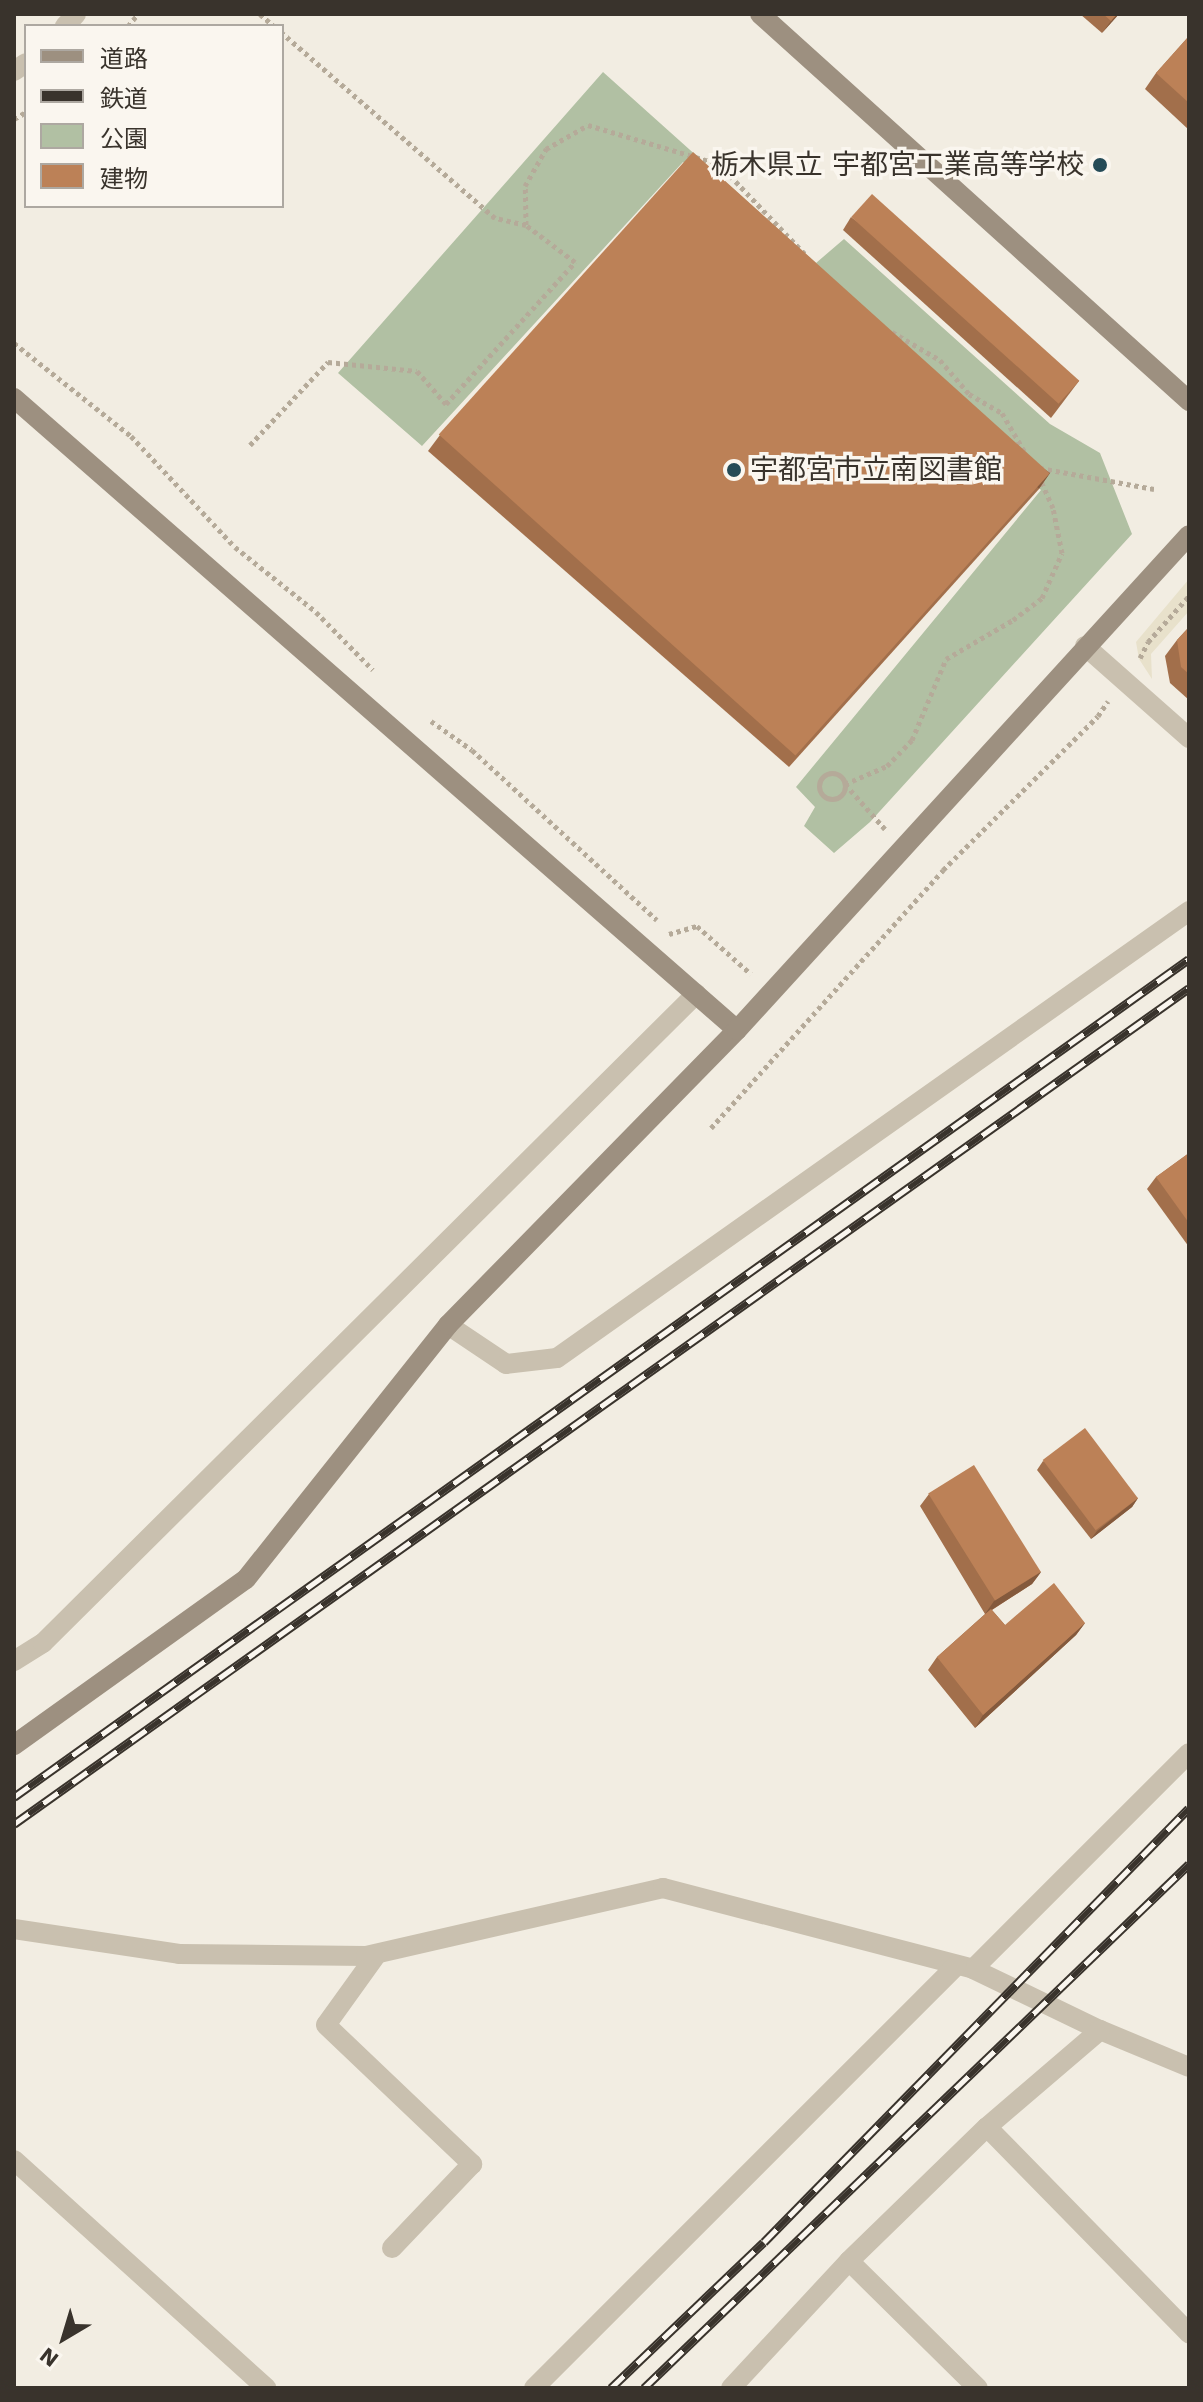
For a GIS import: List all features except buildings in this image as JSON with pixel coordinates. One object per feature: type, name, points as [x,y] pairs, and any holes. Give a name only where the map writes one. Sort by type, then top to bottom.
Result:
[{"type":"street","points":[[760,14],[1189,401]]},
{"type":"street","points":[[14,398],[737,1030]]},
{"type":"street","points":[[14,1745],[246,1579],[448,1325],[737,1030],[1189,535]]},
{"type":"street","points":[[1085,646],[1189,738]]},
{"type":"street","points":[[448,1325],[506,1364],[557,1358],[1186,919]]},
{"type":"street","points":[[14,1661],[43,1643],[696,994]]},
{"type":"street","points":[[534,2388],[1189,1753]]},
{"type":"street","points":[[14,1929],[179,1954],[377,1954],[663,1888],[965,1967],[1100,2030],[1187,2062]]},
{"type":"street","points":[[377,1954],[326,2025],[472,2164],[392,2248]]},
{"type":"street","points":[[731,2388],[849,2261],[987,2127],[1100,2030]]},
{"type":"street","points":[[987,2127],[1189,2333]]},
{"type":"street","points":[[14,2160],[266,2388]]},
{"type":"street","points":[[849,2261],[978,2388]]},
{"type":"path","points":[[250,445],[328,362],[417,371],[446,404],[575,262],[526,225],[495,218],[284,35]]},
{"type":"path","points":[[526,225],[525,186],[546,149],[588,125],[719,164],[786,231],[814,266]]},
{"type":"path","points":[[845,784],[887,766],[912,740],[946,659],[1013,620],[1042,598],[1062,553],[1053,508],[1034,467],[1002,413],[969,394],[940,360],[890,331]]},
{"type":"path","points":[[14,343],[131,436],[235,547],[316,612],[382,680]]},
{"type":"path","points":[[1034,467],[1154,489]]},
{"type":"path","points":[[1139,659],[1148,642],[1189,596]]},
{"type":"path","points":[[711,1128],[943,870],[1098,716],[1122,679]]},
{"type":"path","points":[[418,712],[472,750],[654,914],[670,934],[697,926],[751,975]]},
{"type":"path","points":[[845,784],[844,793],[837,798],[829,799],[820,792],[821,779],[828,774],[837,774],[885,829]]},
{"type":"green space","points":[[603,72],[816,263],[844,239],[1050,424],[1100,453],[1132,534],[870,822],[834,853],[804,826],[815,807],[796,787],[1041,490],[683,162],[422,446],[338,373]]},
{"type":"shaded area","points":[[1189,579],[1189,611],[1151,654],[1152,679],[1139,659],[1136,642]]},
{"type":"railway","points":[[14,1797],[1189,959]]},
{"type":"railway","points":[[14,1824],[1189,988]]},
{"type":"railway","points":[[611,2388],[764,2242],[1189,1808]]},
{"type":"railway","points":[[644,2388],[1189,1864]]},
{"type":"place","name":"栃木県立 宇都宮工業高等学校","points":[[1100,165]]},
{"type":"place","name":"宇都宮市立南図書館","points":[[734,470]]}]
